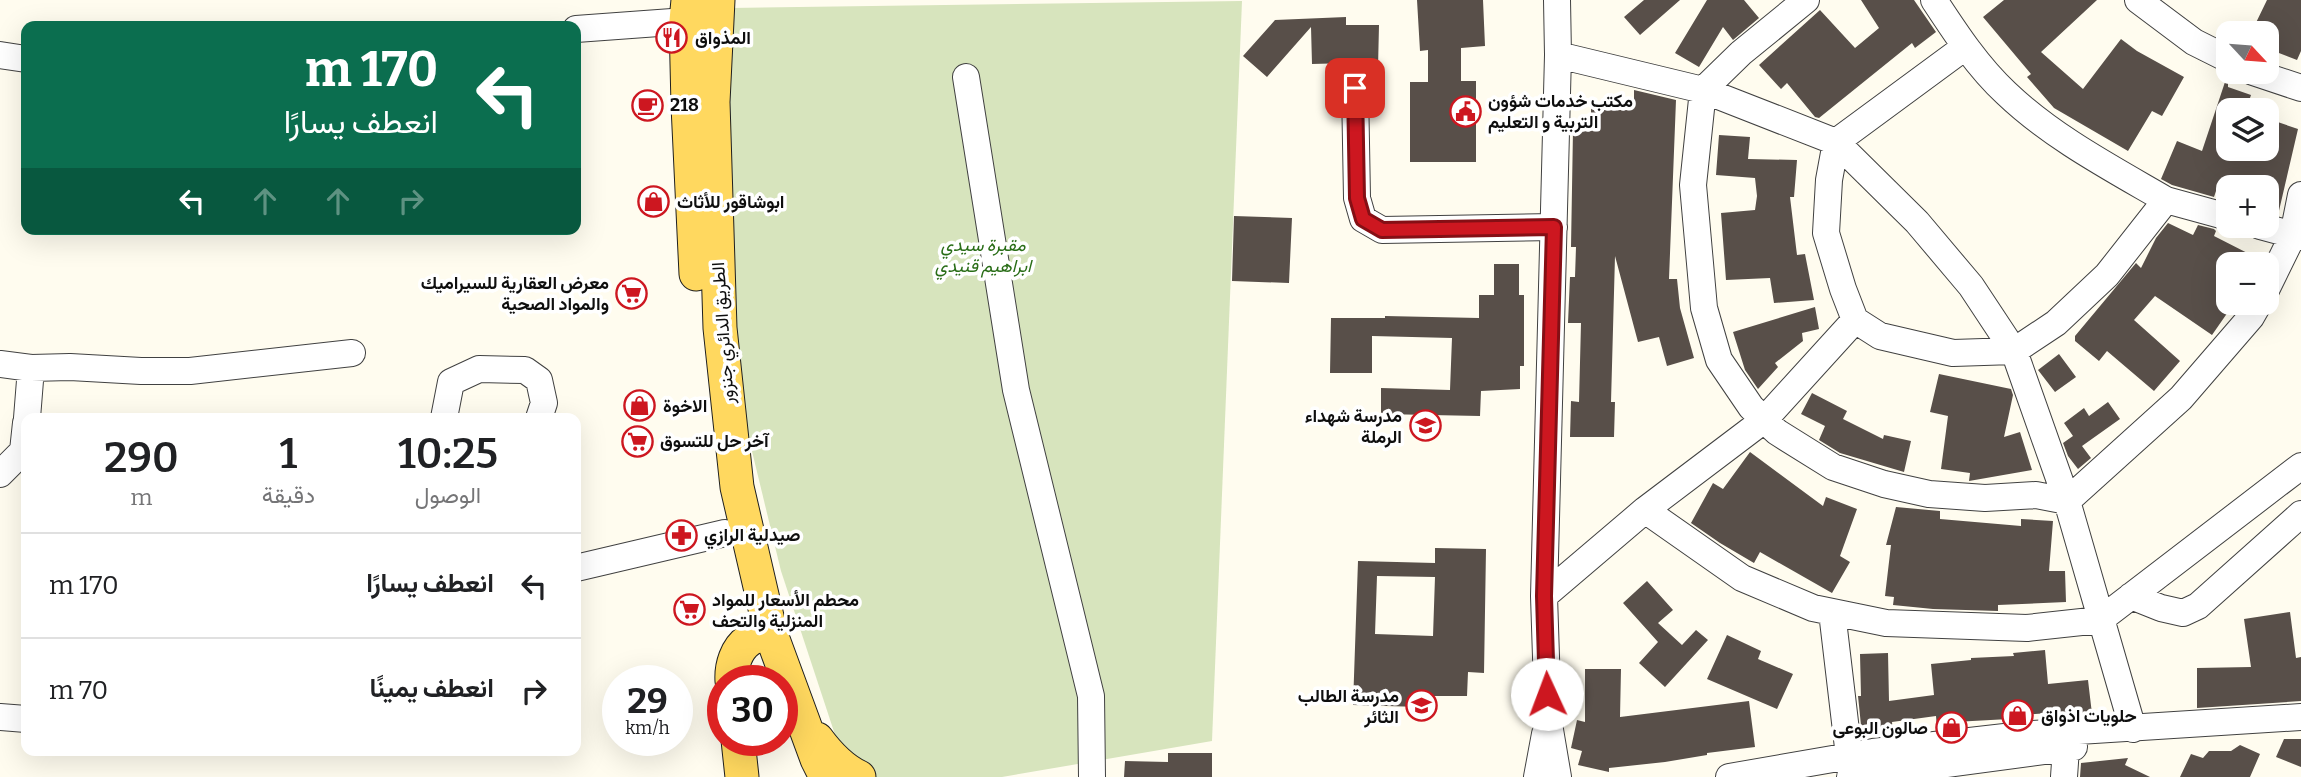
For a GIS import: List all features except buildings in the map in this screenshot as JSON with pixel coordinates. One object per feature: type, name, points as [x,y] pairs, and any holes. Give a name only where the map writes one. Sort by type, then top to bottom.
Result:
[{"type":"main road","name":"الطريق الدائري جنزور","points":[[718,0],[713,103],[720,328],[737,487],[765,665]]},
{"type":"main road","name":"الطريق الدائري جنزور","points":[[687,10],[690,173],[701,350],[725,533],[771,665]]},
{"type":"main road","points":[[733,665],[736,656],[760,636]]},
{"type":"main road","points":[[798,726],[859,777]]},
{"type":"main road","name":"الطريق الدائري جنزور","points":[[798,729],[826,777]]},
{"type":"main road","name":"الطريق الدائري جنزور","points":[[798,746],[804,777]]},
{"type":"main road","points":[[740,756],[742,777]]},
{"type":"street","points":[[1553,776],[1544,596],[1558,55],[1557,0]]},
{"type":"street","points":[[1806,0],[1778,8],[1741,53],[1703,90],[1693,185],[1704,309],[1719,360],[1751,407],[1764,421],[1833,467],[1884,484],[1929,494],[1985,498],[2036,495],[2067,501]]},
{"type":"street","points":[[1934,0],[1965,47],[2005,93],[2051,130],[2166,200],[2216,214]]},
{"type":"street","points":[[2138,0],[2194,42],[2216,53]]},
{"type":"street","points":[[581,29],[687,10]]},
{"type":"street","points":[[1965,47],[1836,142],[1829,180],[1826,233],[1843,289],[1856,320],[1880,336],[1953,353],[2014,351],[2056,323],[2107,275],[2166,200]]},
{"type":"street","points":[[0,55],[21,58]]},
{"type":"street","points":[[1558,55],[1703,90],[1836,142],[1917,222],[1971,286],[2014,351],[2067,501],[2133,729]]},
{"type":"street","points":[[966,77],[1016,390],[1091,696],[1091,777]]},
{"type":"street","points":[[2279,81],[2301,88]]},
{"type":"street","points":[[1355,88],[1357,198],[1363,219],[1382,230],[1554,227]]},
{"type":"street","points":[[2279,267],[2297,236],[2301,195]]},
{"type":"street","points":[[2279,231],[2297,236]]},
{"type":"street","points":[[2067,501],[2181,398],[2252,315]]},
{"type":"street","points":[[1544,596],[1646,510],[1764,421],[1856,320]]},
{"type":"street","points":[[0,364],[32,368],[190,371],[352,353]]},
{"type":"street","points":[[28,413],[32,368]]},
{"type":"street","points":[[445,413],[451,382],[480,369],[525,370],[539,380],[544,403],[541,413]]},
{"type":"street","points":[[0,474],[21,453]]},
{"type":"street","points":[[1646,510],[1742,578],[1813,608],[1886,623],[2027,628],[2100,620],[2301,466]]},
{"type":"street","points":[[2131,596],[2183,613],[2198,606],[2301,514]]},
{"type":"street","points":[[581,567],[725,533]]},
{"type":"street","points":[[1832,611],[1850,767]]},
{"type":"street","points":[[0,717],[21,719]]},
{"type":"street","points":[[1850,767],[2031,734],[2301,717]]},
{"type":"street","points":[[1729,777],[2167,740],[2301,736]]},
{"type":"street","points":[[2064,777],[2066,748]]},
{"type":"green space","name":"مقبرة سيدي ابراهيم قنيدي","points":[[1242,1],[1212,741],[1002,777],[852,777],[846,768],[781,571],[742,410],[729,197],[730,8]]},
{"type":"place","name":"المذواق","points":[[672,38]]},
{"type":"place","name":"218","points":[[647,105]]},
{"type":"place","name":"مكتب خدمات شؤون التربية و التعليم","points":[[1465,111]]},
{"type":"place","name":"ابوشاقور للأثاث","points":[[654,202]]},
{"type":"place","name":"معرض العقارية للسيراميك والمواد الصحية","points":[[632,293]]},
{"type":"place","name":"الاخوة","points":[[640,406]]},
{"type":"place","name":"مدرسة شهداء الرملة","points":[[1425,426]]},
{"type":"place","name":"آخر حل للتسوق","points":[[637,441]]},
{"type":"place","name":"صيدلية الرازي","points":[[681,535]]},
{"type":"place","name":"محطم الأسعار للمواد المنزلية والتحف","points":[[689,610]]},
{"type":"place","name":"مدرسة الطالب الثائر","points":[[1422,706]]},
{"type":"place","name":"حلويات اذواق","points":[[2018,716]]},
{"type":"place","name":"صالون البوعى","points":[[1951,728]]},
{"type":"route","points":[[1355,88],[1357,198],[1363,219],[1382,230],[1554,227],[1544,596],[1547,694]]}]
